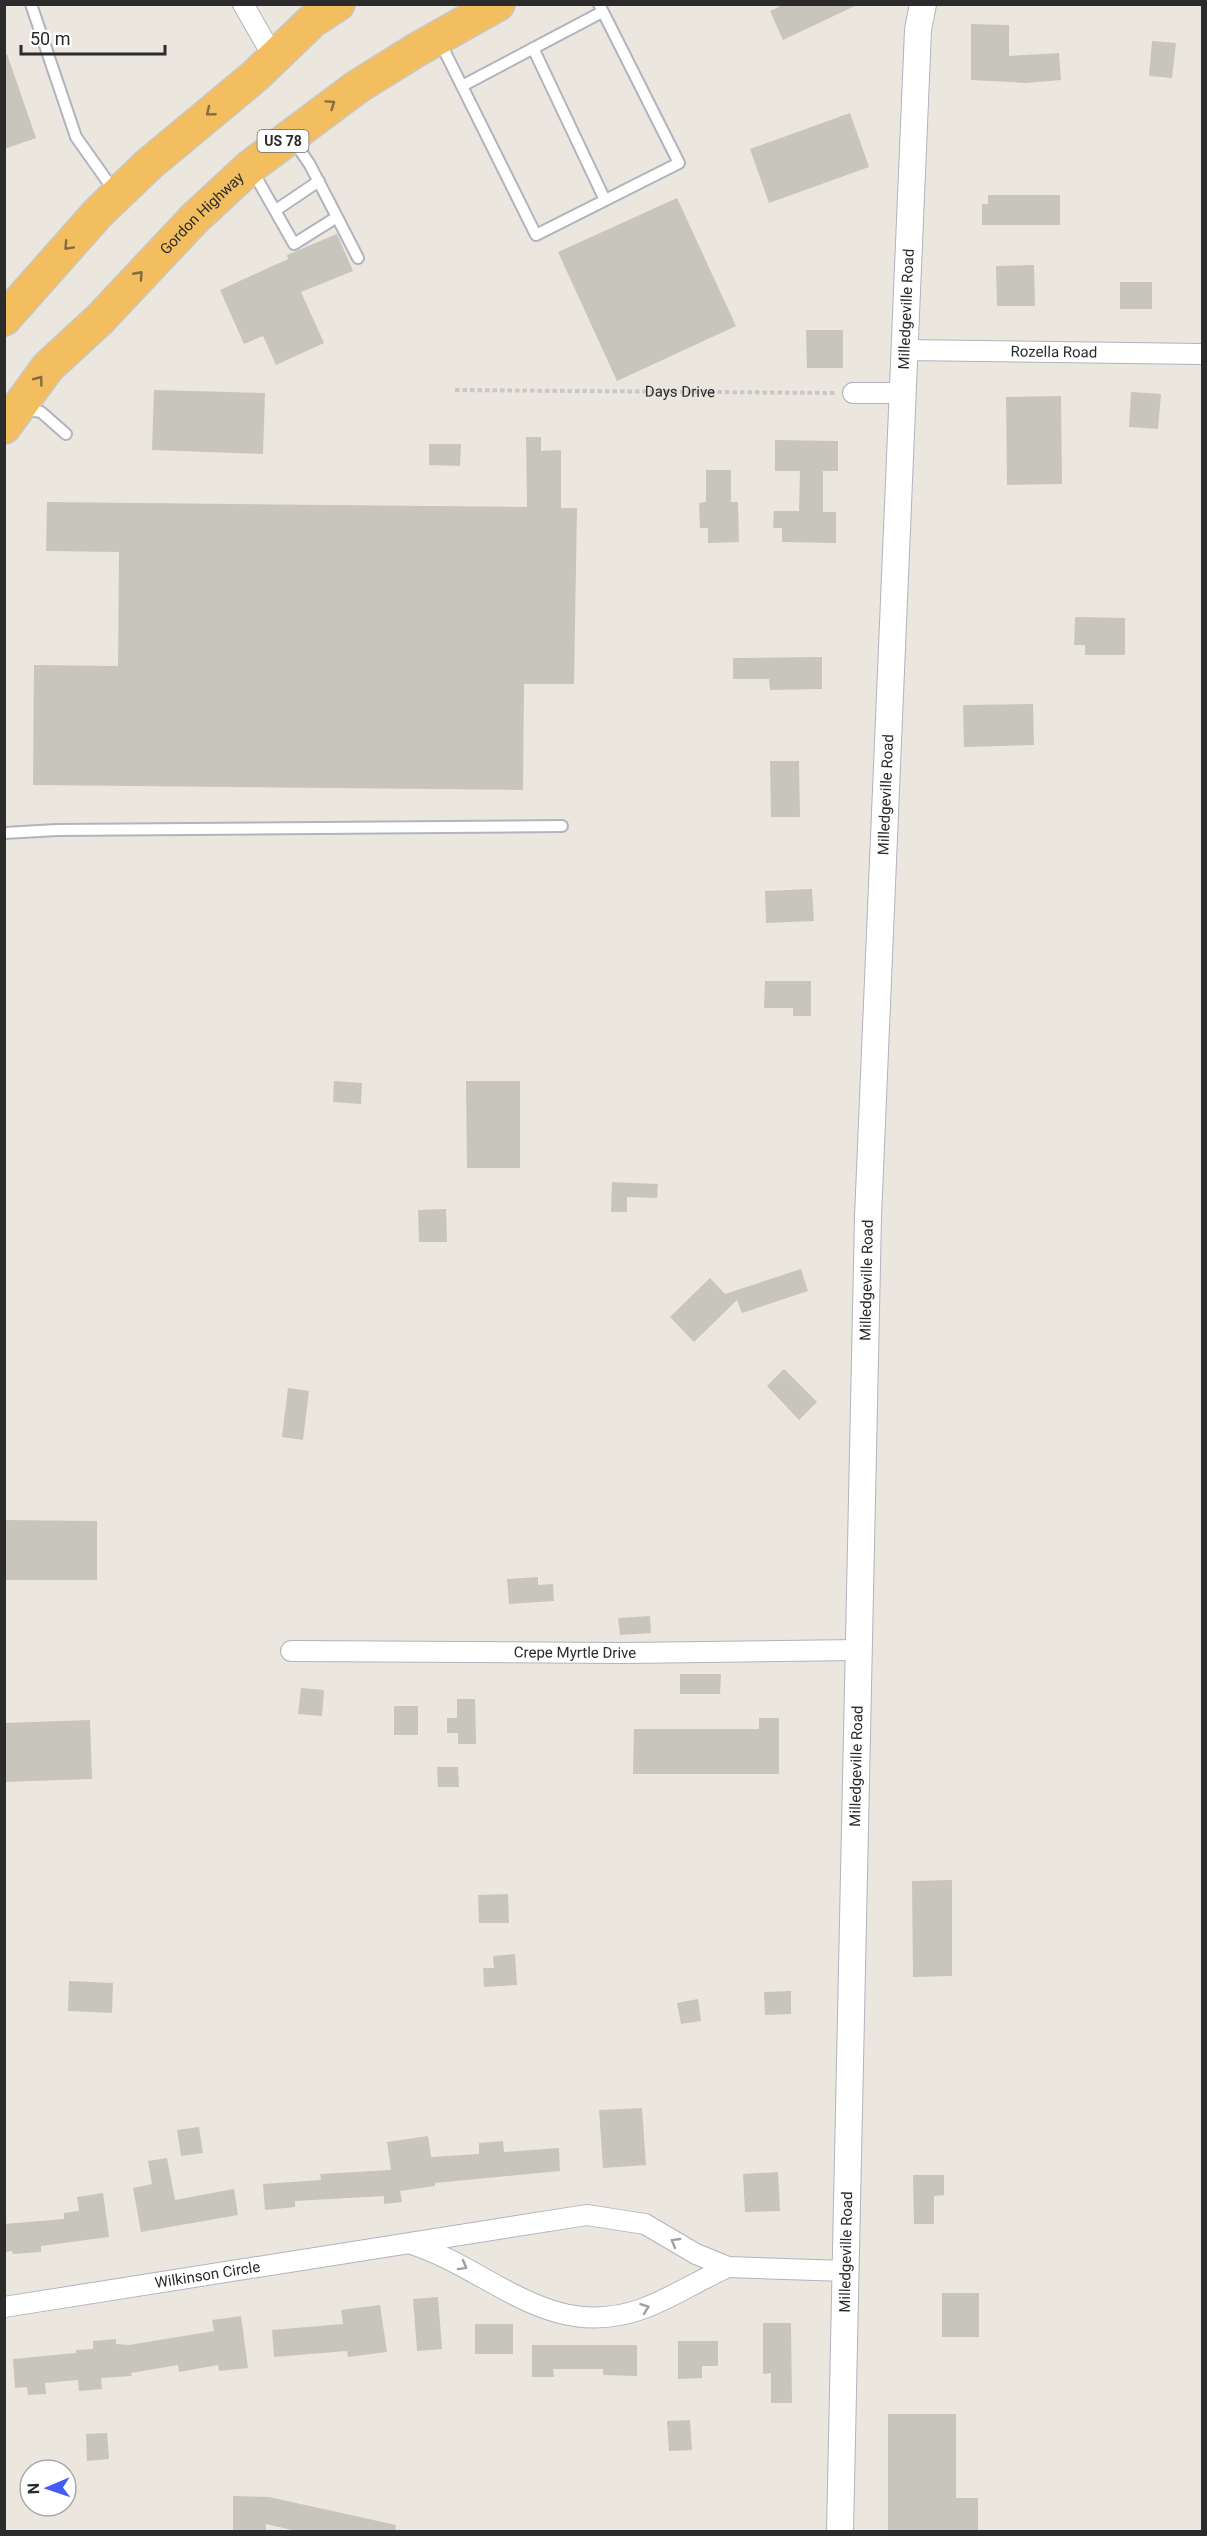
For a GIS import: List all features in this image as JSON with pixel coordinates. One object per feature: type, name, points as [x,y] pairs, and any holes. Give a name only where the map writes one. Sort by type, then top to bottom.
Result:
[{"type":"highway","name":"Gordon Highway","points":[[9,414],[48,367],[100,319],[194,219],[250,167],[357,87],[498,4]]},
{"type":"highway","points":[[4,319],[51,264],[117,195],[148,165],[274,58],[324,8]]},
{"type":"street","points":[[243,4],[274,58]]},
{"type":"street","name":"Milledgeville Road","points":[[913,4],[918,30]]},
{"type":"street","name":"Milledgeville Road","points":[[840,2532],[868,1217],[918,30],[924,4]]},
{"type":"street","name":"Rozella Road","points":[[906,350],[1203,354]]},
{"type":"street","points":[[853,393],[904,393]]},
{"type":"street","name":"Crepe Myrtle Drive","points":[[291,1651],[625,1653],[858,1650]]},
{"type":"street","name":"Wilkinson Circle","points":[[4,2307],[587,2215],[645,2224],[696,2254],[728,2267],[845,2271]]},
{"type":"street","name":"Wilkinson Circle","points":[[410,2243],[440,2254],[525,2301],[558,2315],[597,2318],[624,2315],[670,2298],[728,2267]]},
{"type":"lane","points":[[31,4],[76,136],[117,195]]},
{"type":"lane","points":[[438,38],[536,235],[679,163],[601,8],[462,86]]},
{"type":"lane","points":[[533,48],[605,200]]},
{"type":"lane","points":[[290,135],[319,181],[358,258]]},
{"type":"lane","points":[[250,167],[294,244],[337,218]]},
{"type":"lane","points":[[276,210],[319,181]]},
{"type":"lane","points":[[9,414],[41,412],[66,434]]},
{"type":"lane","points":[[4,832],[562,826]]},
{"type":"path","name":"Days Drive","points":[[455,390],[853,393]]},
{"type":"building","points":[[785,4],[859,4],[783,40],[770,11]]},
{"type":"building","points":[[971,24],[1009,25],[1009,56],[1059,53],[1061,80],[1026,83],[971,80]]},
{"type":"building","points":[[1152,41],[1176,43],[1172,78],[1149,76]]},
{"type":"building","points":[[7,54],[36,138],[4,149],[4,55]]},
{"type":"building","points":[[850,113],[869,167],[769,203],[750,149]]},
{"type":"building","points":[[988,195],[1060,195],[1060,225],[982,225],[982,204],[988,204]]},
{"type":"building","points":[[677,198],[736,326],[617,381],[558,252]]},
{"type":"building","points":[[337,234],[353,271],[301,292],[324,343],[276,365],[263,336],[244,344],[220,290],[288,259],[287,255]]},
{"type":"building","points":[[1034,265],[1035,306],[997,306],[996,266]]},
{"type":"building","points":[[1120,282],[1152,282],[1152,309],[1120,309]]},
{"type":"building","points":[[806,330],[843,330],[843,368],[807,368]]},
{"type":"building","points":[[154,390],[265,393],[263,454],[152,450]]},
{"type":"building","points":[[1131,392],[1161,394],[1158,429],[1129,427]]},
{"type":"building","points":[[1061,396],[1062,484],[1007,485],[1006,397]]},
{"type":"building","points":[[526,437],[541,437],[541,451],[561,450],[561,508],[577,508],[574,684],[524,684],[523,790],[33,785],[34,665],[118,666],[119,552],[46,551],[47,502],[527,507]]},
{"type":"building","points":[[775,440],[838,441],[838,471],[823,471],[823,512],[836,512],[836,543],[782,542],[782,528],[773,528],[774,511],[799,511],[800,471],[775,471]]},
{"type":"building","points":[[429,444],[461,444],[460,466],[429,465]]},
{"type":"building","points":[[706,470],[731,470],[731,502],[738,502],[739,542],[708,543],[708,528],[700,528],[699,503],[706,502]]},
{"type":"building","points":[[1075,617],[1125,618],[1125,655],[1085,655],[1085,645],[1074,645]]},
{"type":"building","points":[[822,657],[822,689],[770,690],[769,679],[733,679],[733,658]]},
{"type":"building","points":[[1033,704],[1034,745],[964,747],[963,705]]},
{"type":"building","points":[[770,761],[799,761],[800,817],[771,817]]},
{"type":"building","points":[[812,889],[814,921],[766,923],[765,891]]},
{"type":"building","points":[[765,981],[811,981],[811,1016],[793,1016],[793,1008],[764,1008]]},
{"type":"building","points":[[334,1081],[362,1083],[361,1104],[333,1102]]},
{"type":"building","points":[[466,1081],[520,1081],[520,1168],[467,1168]]},
{"type":"building","points":[[612,1182],[658,1184],[657,1198],[627,1197],[627,1212],[611,1212]]},
{"type":"building","points":[[446,1209],[447,1242],[419,1242],[418,1210]]},
{"type":"building","points":[[801,1269],[808,1291],[742,1313],[737,1300],[694,1342],[670,1317],[710,1278],[725,1294]]},
{"type":"building","points":[[784,1369],[817,1402],[799,1420],[767,1386]]},
{"type":"building","points":[[288,1388],[309,1391],[303,1440],[282,1437]]},
{"type":"building","points":[[4,1520],[97,1521],[97,1580],[4,1580]]},
{"type":"building","points":[[538,1577],[538,1585],[553,1584],[554,1601],[509,1604],[507,1579]]},
{"type":"building","points":[[650,1616],[651,1633],[620,1635],[618,1618]]},
{"type":"building","points":[[680,1674],[721,1674],[720,1694],[680,1694]]},
{"type":"building","points":[[301,1688],[324,1690],[322,1716],[298,1714]]},
{"type":"building","points":[[457,1699],[475,1699],[476,1744],[458,1744],[458,1733],[447,1733],[447,1718],[457,1718]]},
{"type":"building","points":[[394,1706],[418,1706],[418,1735],[394,1735]]},
{"type":"building","points":[[759,1718],[779,1718],[779,1774],[633,1774],[634,1729],[759,1729]]},
{"type":"building","points":[[90,1720],[92,1779],[4,1782],[4,1723]]},
{"type":"building","points":[[437,1767],[458,1767],[459,1787],[438,1787]]},
{"type":"building","points":[[952,1880],[952,1976],[913,1977],[912,1881]]},
{"type":"building","points":[[508,1894],[509,1923],[479,1923],[478,1895]]},
{"type":"building","points":[[515,1954],[517,1985],[484,1987],[483,1968],[494,1968],[493,1956]]},
{"type":"building","points":[[69,1981],[113,1983],[112,2013],[68,2011]]},
{"type":"building","points":[[791,1991],[791,2014],[765,2015],[764,1992]]},
{"type":"building","points":[[698,1999],[701,2021],[681,2024],[677,2003]]},
{"type":"building","points":[[642,2108],[646,2165],[603,2168],[599,2110]]},
{"type":"building","points":[[199,2127],[203,2153],[181,2156],[177,2130]]},
{"type":"building","points":[[428,2136],[431,2157],[479,2154],[479,2143],[503,2141],[504,2152],[559,2148],[560,2171],[435,2183],[435,2186],[400,2191],[402,2202],[384,2204],[384,2196],[295,2201],[295,2207],[265,2210],[263,2184],[321,2180],[320,2174],[391,2170],[387,2142]]},
{"type":"building","points":[[167,2158],[175,2200],[234,2189],[238,2215],[141,2232],[133,2188],[152,2184],[148,2161]]},
{"type":"building","points":[[778,2172],[780,2211],[745,2212],[743,2174]]},
{"type":"building","points":[[913,2175],[944,2175],[944,2195],[934,2196],[934,2224],[914,2224]]},
{"type":"building","points":[[103,2193],[109,2237],[41,2246],[41,2252],[13,2254],[12,2251],[4,2252],[4,2224],[64,2219],[64,2213],[79,2211],[77,2197]]},
{"type":"building","points":[[942,2293],[979,2293],[979,2337],[942,2337]]},
{"type":"building","points":[[438,2297],[442,2349],[417,2351],[413,2299]]},
{"type":"building","points":[[380,2305],[387,2352],[348,2357],[347,2351],[274,2357],[272,2330],[343,2324],[341,2310]]},
{"type":"building","points":[[241,2316],[248,2368],[219,2371],[218,2365],[179,2372],[178,2365],[131,2373],[132,2376],[101,2378],[102,2389],[79,2391],[78,2380],[45,2383],[46,2394],[28,2395],[27,2387],[15,2388],[13,2359],[76,2353],[76,2350],[93,2349],[93,2341],[116,2339],[116,2344],[129,2345],[214,2331],[212,2320]]},
{"type":"building","points":[[763,2323],[791,2323],[792,2403],[771,2403],[771,2373],[763,2374]]},
{"type":"building","points":[[475,2324],[513,2324],[513,2354],[475,2354]]},
{"type":"building","points":[[678,2341],[718,2341],[718,2366],[702,2366],[702,2378],[678,2379]]},
{"type":"building","points":[[532,2345],[637,2345],[637,2376],[603,2375],[603,2369],[553,2369],[554,2377],[532,2377]]},
{"type":"building","points":[[888,2414],[956,2414],[956,2498],[978,2498],[978,2532],[888,2532]]},
{"type":"building","points":[[690,2420],[692,2450],[669,2451],[667,2421]]},
{"type":"building","points":[[107,2433],[109,2459],[87,2461],[86,2434]]},
{"type":"building","points":[[233,2496],[269,2497],[396,2525],[395,2532],[301,2532],[266,2524],[266,2532],[233,2532]]}]
